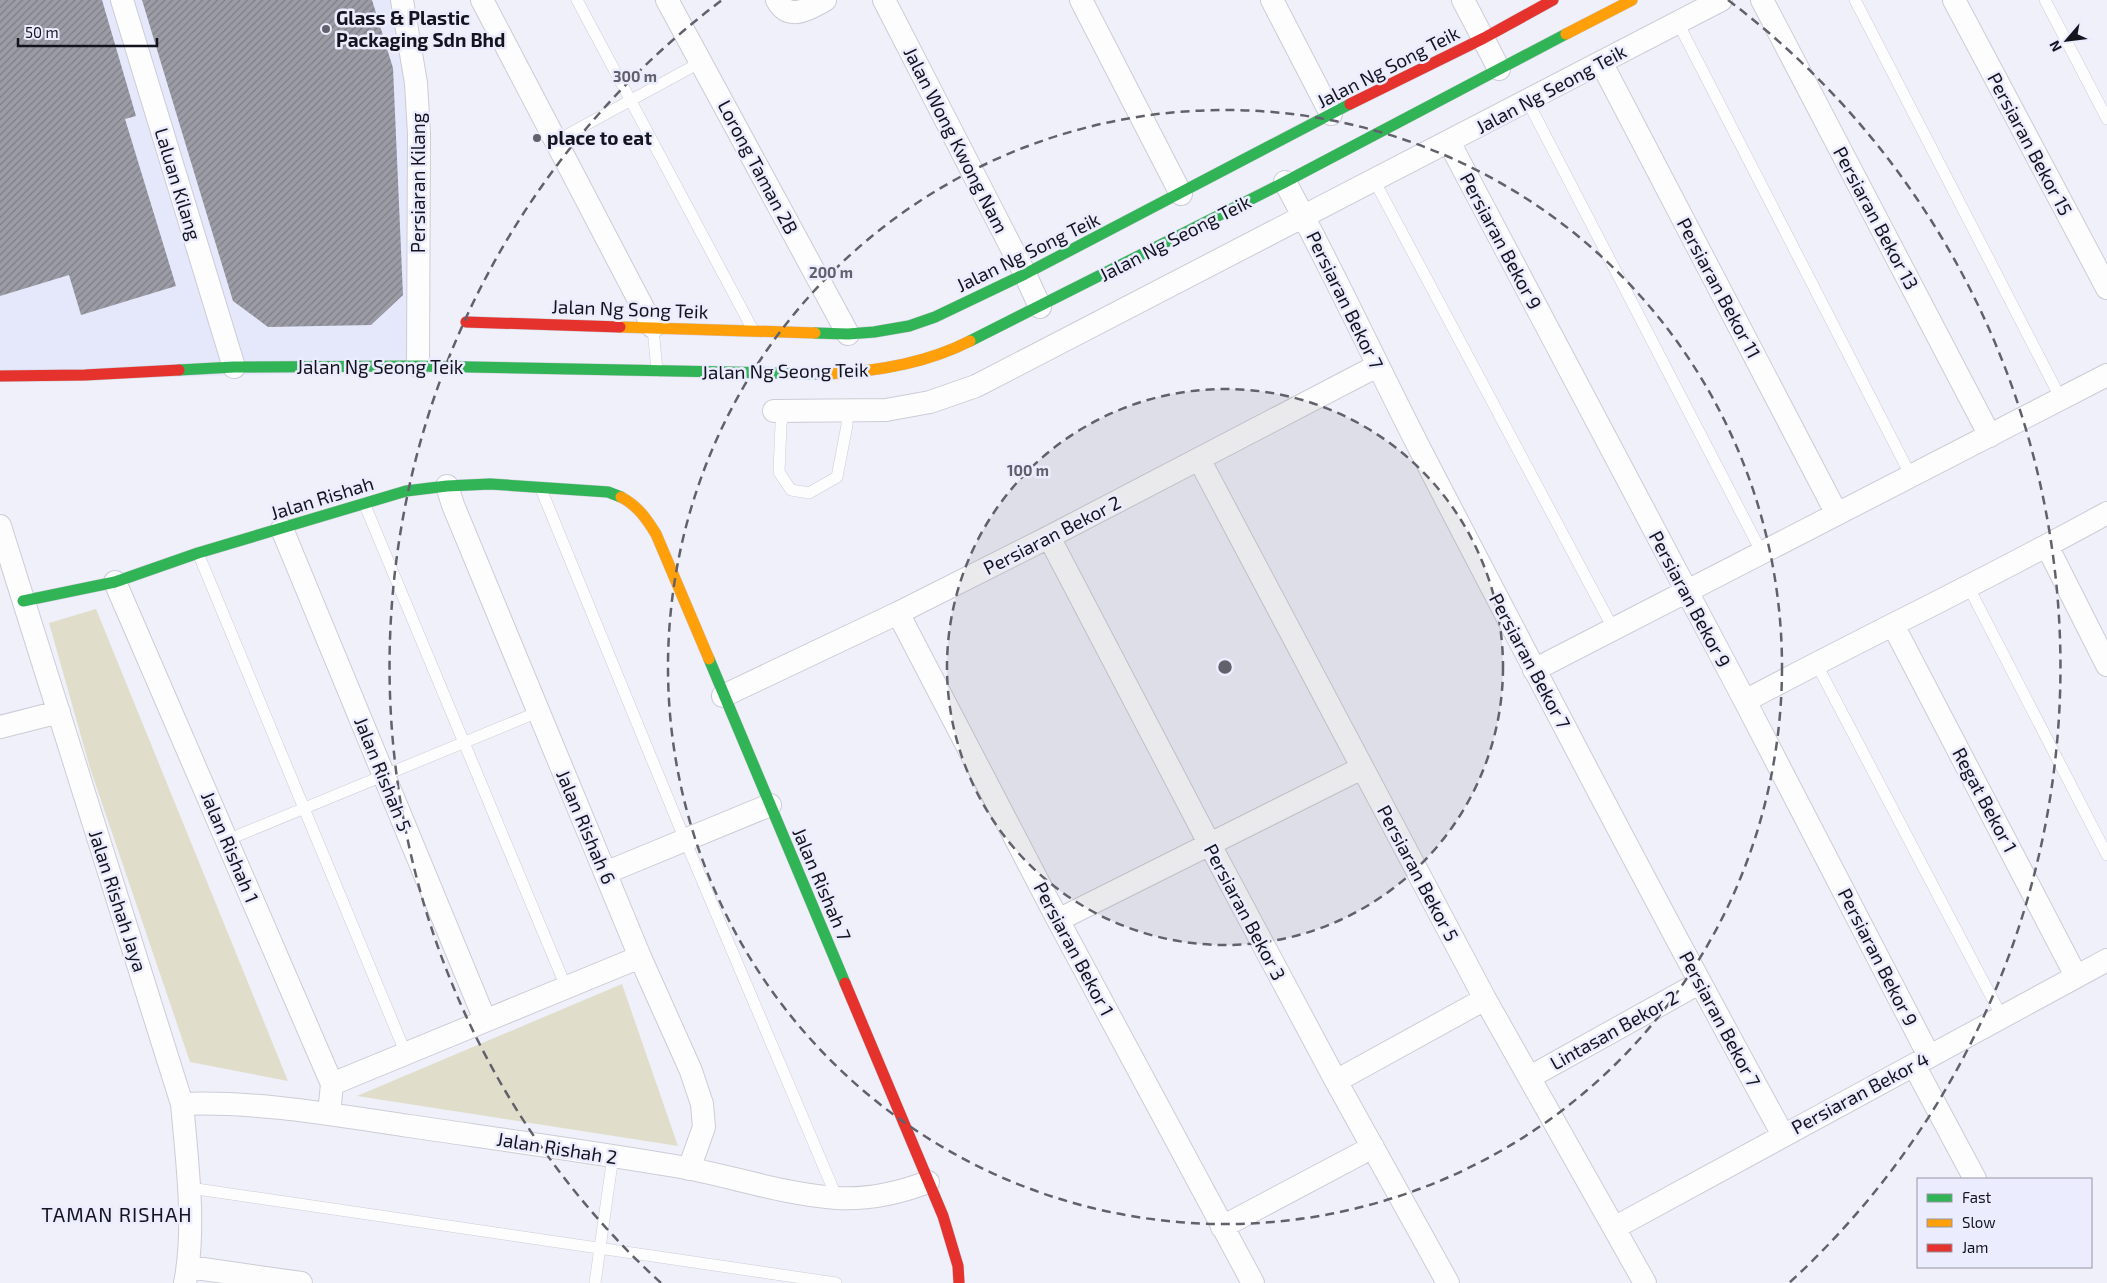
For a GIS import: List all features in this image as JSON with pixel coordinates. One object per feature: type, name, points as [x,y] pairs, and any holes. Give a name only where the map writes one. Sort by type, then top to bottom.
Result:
[{"type":"street","name":"Laluan Kilang","points":[[122,0],[234,367]]},
{"type":"street","name":"Persiaran Kilang","points":[[402,0],[416,82],[419,134],[418,366]]},
{"type":"street","points":[[482,0],[653,327]]},
{"type":"street","name":"Lorong Taman 2B","points":[[667,0],[848,334]]},
{"type":"street","points":[[777,0],[784,10],[792,13],[808,10],[825,0]]},
{"type":"street","name":"Jalan Wong Kwong Nam","points":[[884,0],[1025,274],[1040,307]]},
{"type":"street","points":[[1081,0],[1181,194]]},
{"type":"street","points":[[1272,0],[1331,114]]},
{"type":"street","points":[[1463,0],[1499,70]]},
{"type":"street","name":"Jalan Ng Song Teik","points":[[466,322],[848,334],[909,326],[935,317],[1025,274],[1331,114],[1484,38],[1553,0]]},
{"type":"street","name":"Jalan Ng Seong Teik","points":[[0,376],[85,375],[234,367],[418,366],[812,374],[853,373],[890,368],[946,353],[1040,307],[1285,182],[1632,0]]},
{"type":"street","name":"Jalan Ng Seong Teik","points":[[779,410],[886,410],[930,402],[976,386],[1721,0]]},
{"type":"street","name":"Persiaran Bekor 13","points":[[1762,0],[1990,436]]},
{"type":"street","name":"Persiaran Bekor 15","points":[[1954,0],[2107,288]]},
{"type":"street","name":"Persiaran Bekor 11","points":[[1601,62],[1837,514]]},
{"type":"street","name":"Persiaran Bekor 9","points":[[1449,142],[1685,592],[1745,701],[1922,1061],[1975,1178]]},
{"type":"street","name":"Persiaran Bekor 7","points":[[1285,182],[1377,366],[1534,670],[1699,983],[1783,1135]]},
{"type":"street","name":"Persiaran Bekor 2","points":[[724,696],[898,613],[1049,537],[1377,366]]},
{"type":"street","points":[[1534,670],[2107,375]]},
{"type":"street","name":"Persiaran Bekor 5","points":[[1199,459],[1485,999],[1645,1283]]},
{"type":"street","name":"Jalan Rishah","points":[[23,601],[115,582],[198,553],[406,491],[447,486],[490,484],[540,486],[608,492],[622,496],[635,505]]},
{"type":"street","name":"Jalan Rishah 6","points":[[447,486],[453,505],[538,712],[640,957],[690,1071],[702,1104],[704,1127],[689,1168]]},
{"type":"street","name":"Jalan Rishah 7","points":[[635,505],[646,517],[656,534],[943,1216],[958,1266],[959,1283]]},
{"type":"street","points":[[1745,701],[2047,546],[2107,513]]},
{"type":"street","name":"Jalan Rishah Jaya","points":[[0,526],[182,1104],[190,1188],[187,1275]]},
{"type":"street","name":"Jalan Rishah 5","points":[[282,529],[485,1020]]},
{"type":"street","name":"Persiaran Bekor 3","points":[[1049,537],[1210,846],[1336,1082],[1448,1283]]},
{"type":"street","points":[[2047,546],[2107,664]]},
{"type":"street","name":"Jalan Rishah 1","points":[[115,582],[332,1084],[329,1114]]},
{"type":"street","name":"Persiaran Bekor 1","points":[[898,613],[1058,920],[1222,1227],[1254,1283]]},
{"type":"street","name":"Regat Bekor 1","points":[[1893,624],[2076,976]]},
{"type":"street","points":[[0,727],[59,712]]},
{"type":"street","points":[[1058,920],[1210,846],[1362,768]]},
{"type":"street","points":[[605,873],[770,805]]},
{"type":"street","points":[[332,1084],[640,957]]},
{"type":"street","name":"Persiaran Bekor 4","points":[[1614,1228],[2107,960]]},
{"type":"street","name":"Lintasan Bekor 2","points":[[1530,1077],[1699,983]]},
{"type":"street","points":[[1336,1082],[1485,999]]},
{"type":"street","name":"Jalan Rishah 2","points":[[182,1104],[246,1104],[329,1114],[689,1168],[799,1193],[837,1198],[880,1195],[906,1190],[928,1182]]},
{"type":"street","points":[[1222,1227],[1372,1147]]},
{"type":"street","points":[[187,1275],[301,1283]]},
{"type":"lane","points":[[577,0],[754,331]]},
{"type":"lane","points":[[1855,0],[2061,398]]},
{"type":"lane","points":[[2045,0],[2107,119]]},
{"type":"lane","points":[[1678,23],[1911,476]]},
{"type":"lane","points":[[556,141],[701,62]]},
{"type":"lane","points":[[1527,100],[1762,553]]},
{"type":"lane","points":[[1374,180],[1614,630]]},
{"type":"lane","points":[[653,327],[657,371]]},
{"type":"lane","points":[[779,410],[780,472],[791,490],[808,493],[837,477],[847,425],[847,410]]},
{"type":"lane","points":[[540,486],[685,840],[837,1198]]},
{"type":"lane","points":[[364,503],[566,987]]},
{"type":"lane","points":[[198,553],[406,1054]]},
{"type":"lane","points":[[1968,586],[2107,855]]},
{"type":"lane","points":[[1816,663],[2002,1017]]},
{"type":"lane","points":[[227,840],[538,712]]},
{"type":"lane","points":[[594,1283],[613,1156]]},
{"type":"lane","points":[[190,1188],[836,1283]]},
{"type":"shaded area","points":[[0,0],[398,0],[410,40],[414,370],[0,382]]},
{"type":"shaded area","points":[[96,609],[288,1081],[190,1062],[90,768],[49,623]]},
{"type":"shaded area","points":[[622,984],[678,1146],[357,1096]]},
{"type":"building","points":[[0,0],[102,0],[136,116],[125,119],[176,286],[81,315],[69,275],[0,296]]},
{"type":"building","points":[[142,0],[372,0],[393,68],[403,295],[371,325],[268,327],[233,301]]},
{"type":"traffic: fast","points":[[970,341],[1285,182],[1566,34]]},
{"type":"traffic: fast","points":[[815,333],[848,334],[874,332],[909,326],[935,317],[1025,274],[1350,104]]},
{"type":"traffic: fast","points":[[179,370],[234,367],[418,366],[824,374]]},
{"type":"traffic: fast","points":[[23,601],[115,582],[198,553],[406,491],[447,486],[490,484],[608,492],[621,497]]},
{"type":"traffic: fast","points":[[709,659],[845,983]]},
{"type":"traffic: slow","points":[[1566,34],[1632,0]]},
{"type":"traffic: slow","points":[[620,327],[815,333]]},
{"type":"traffic: slow","points":[[824,374],[881,369],[917,361],[935,356],[970,341]]},
{"type":"traffic: slow","points":[[621,497],[641,513],[656,534],[709,659]]},
{"type":"traffic: jam","points":[[1350,104],[1484,38],[1553,0]]},
{"type":"traffic: jam","points":[[466,322],[620,327]]},
{"type":"traffic: jam","points":[[0,376],[85,375],[179,370]]},
{"type":"traffic: jam","points":[[845,983],[943,1216],[958,1266],[959,1283]]},
{"type":"place","name":"Glass & Plastic Packaging Sdn Bhd","points":[[326,29]]},
{"type":"place","name":"place to eat","points":[[537,138]]},
{"type":"district","name":"TAMAN RISHAH","points":[[117,1215]]}]
